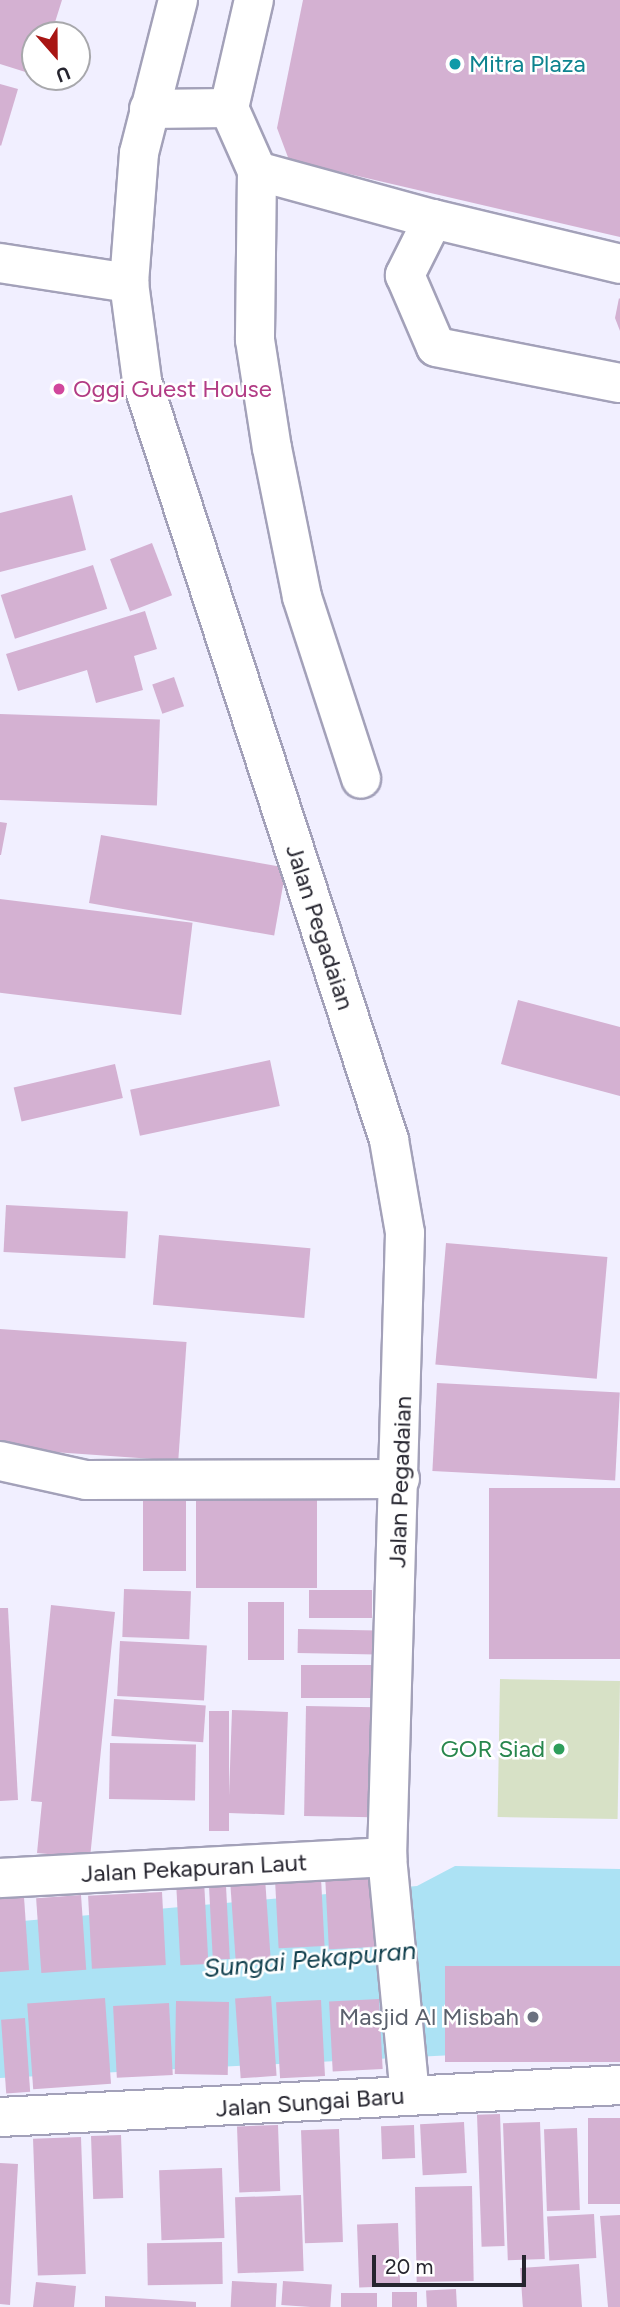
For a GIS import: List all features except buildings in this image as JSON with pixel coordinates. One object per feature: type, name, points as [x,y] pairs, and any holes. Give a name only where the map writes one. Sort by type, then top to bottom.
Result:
[{"type":"street","name":"Jalan Pegadaian","points":[[178,0],[149,109],[129,283],[142,381],[398,1175],[405,1233],[388,1867],[409,2082]]},
{"type":"street","points":[[254,0],[229,108],[257,171],[255,340],[272,448],[302,597],[361,779]]},
{"type":"street","points":[[149,109],[229,108]]},
{"type":"street","points":[[257,171],[433,219],[620,264]]},
{"type":"street","points":[[433,219],[405,275],[436,347],[620,383]]},
{"type":"street","points":[[0,263],[129,283]]},
{"type":"street","points":[[0,1461],[86,1480],[400,1479]]},
{"type":"street","name":"Jalan Pekapuran Laut","points":[[0,1878],[388,1867]]},
{"type":"street","name":"Jalan Sungai Baru","points":[[0,2117],[409,2082],[620,2085]]},
{"type":"green space","name":"GOR Siad","points":[[500,1679],[620,1681],[618,1819],[498,1817]]},
{"type":"water","name":"Sungai Pekapuran","points":[[455,1866],[620,1869],[620,2055],[454,2055],[0,2078],[0,1923],[417,1886]]},
{"type":"place","name":"Mitra Plaza","points":[[455,64]]},
{"type":"place","name":"Oggi Guest House","points":[[59,389]]},
{"type":"place","name":"GOR Siad","points":[[559,1749]]},
{"type":"place","name":"Masjid Al Misbah","points":[[533,2017]]}]
